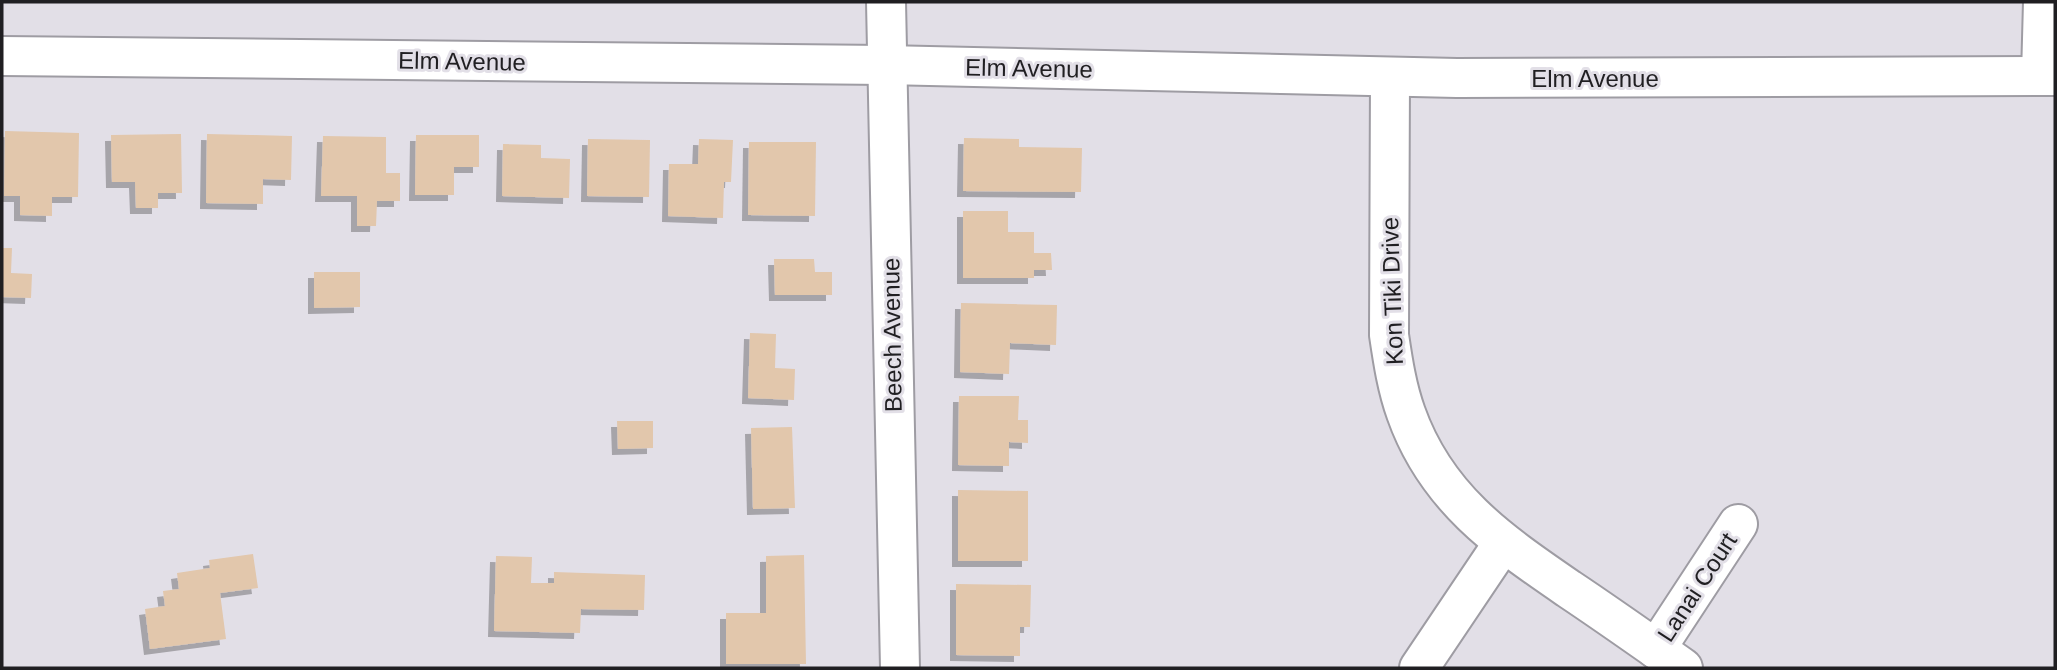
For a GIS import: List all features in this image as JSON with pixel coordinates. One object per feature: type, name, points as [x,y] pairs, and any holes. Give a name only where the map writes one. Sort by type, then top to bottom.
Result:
[{"type":"street","name":"Beech Avenue","points":[[886,2],[900,668]]},
{"type":"street","points":[[2043,2],[2048,76]]},
{"type":"street","name":"Elm Avenue","points":[[2,56],[886,65],[1390,77],[2048,76]]},
{"type":"street","name":"Kon Tiki Drive","points":[[1390,77],[1388,315],[1395,375],[1406,414],[1430,462],[1445,485],[1471,515],[1503,543],[1670,659]]},
{"type":"street","name":"Lanai Court","points":[[1670,659],[1738,524]]},
{"type":"street","points":[[1419,668],[1503,543]]},
{"type":"building","points":[[5,131],[79,133],[78,197],[52,197],[52,216],[20,215],[20,196],[4,196]]},
{"type":"building","points":[[181,134],[182,193],[158,193],[158,208],[136,208],[135,182],[112,182],[111,135]]},
{"type":"building","points":[[207,134],[292,136],[291,180],[263,179],[263,204],[206,203]]},
{"type":"building","points":[[416,135],[479,135],[479,167],[454,167],[454,195],[415,195]]},
{"type":"building","points":[[323,136],[386,137],[386,173],[400,173],[400,201],[377,201],[376,226],[357,226],[357,196],[321,196]]},
{"type":"building","points":[[964,138],[1019,139],[1019,147],[1082,148],[1081,192],[963,191]]},
{"type":"building","points":[[588,139],[650,140],[649,197],[587,196]]},
{"type":"building","points":[[699,139],[733,140],[731,182],[724,182],[723,218],[668,216],[669,164],[698,164]]},
{"type":"building","points":[[749,142],[816,142],[815,216],[748,215]]},
{"type":"building","points":[[503,144],[541,145],[541,158],[570,159],[569,198],[502,196]]},
{"type":"building","points":[[963,211],[1008,211],[1008,232],[1034,232],[1034,253],[1051,253],[1052,270],[1034,270],[1034,278],[963,278]]},
{"type":"building","points":[[2,248],[12,248],[11,273],[32,274],[31,298],[2,297]]},
{"type":"building","points":[[774,259],[814,259],[815,272],[832,272],[832,295],[775,295]]},
{"type":"building","points":[[314,272],[360,272],[360,307],[314,308]]},
{"type":"building","points":[[961,303],[1057,305],[1056,345],[1010,343],[1009,374],[960,372]]},
{"type":"building","points":[[750,333],[776,334],[775,368],[795,369],[794,400],[748,398]]},
{"type":"building","points":[[959,396],[1019,396],[1018,420],[1028,420],[1028,443],[1009,442],[1009,466],[958,465]]},
{"type":"building","points":[[617,421],[653,421],[653,448],[618,449]]},
{"type":"building","points":[[792,427],[795,508],[753,509],[751,428]]},
{"type":"building","points":[[958,490],[1028,491],[1028,561],[958,561]]},
{"type":"building","points":[[253,554],[258,588],[220,593],[226,639],[150,649],[145,609],[165,606],[163,591],[179,589],[177,573],[210,568],[209,560]]},
{"type":"building","points":[[804,555],[806,664],[726,664],[726,613],[766,613],[766,556]]},
{"type":"building","points":[[496,556],[532,557],[531,583],[554,583],[554,572],[645,575],[644,610],[581,609],[580,633],[494,631]]},
{"type":"building","points":[[956,584],[1031,585],[1030,627],[1020,627],[1020,656],[956,655]]}]
